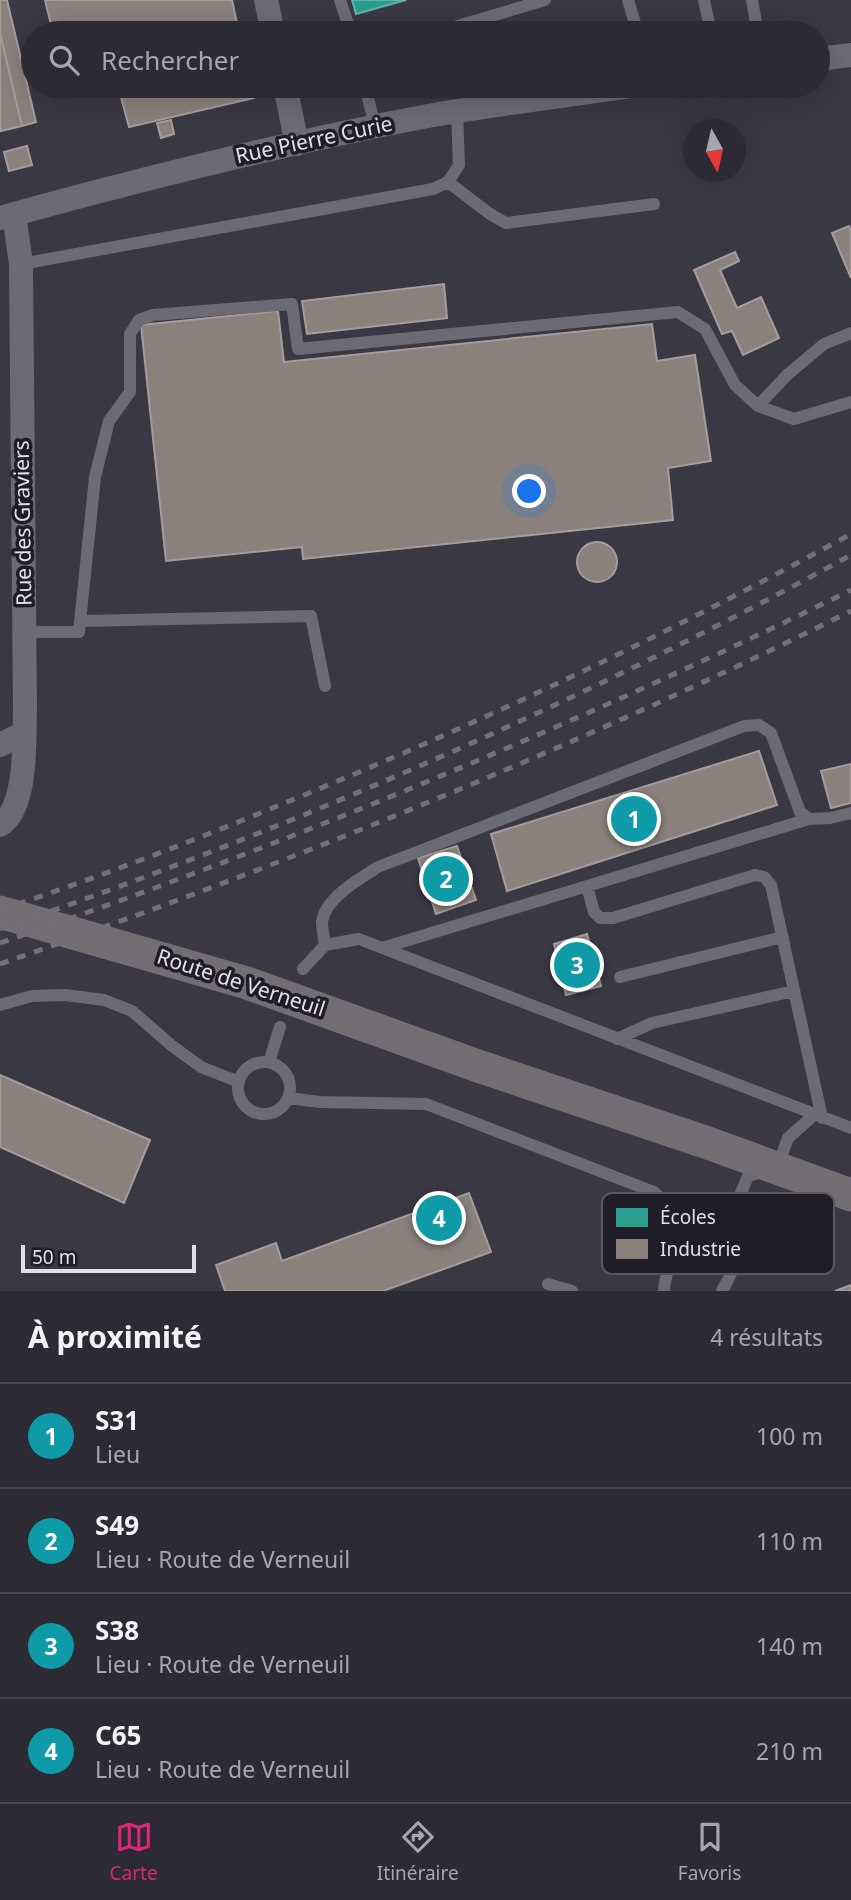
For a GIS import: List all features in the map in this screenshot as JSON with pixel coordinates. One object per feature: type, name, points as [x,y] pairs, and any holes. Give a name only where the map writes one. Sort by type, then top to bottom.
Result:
[{"type":"main road","name":"Route de Verneuil","points":[[0,912],[247,983],[763,1172],[806,1193]]},
{"type":"main road","name":"Route de Verneuil","points":[[763,1172],[851,1195]]},
{"type":"main road","name":"Route de Verneuil","points":[[834,1207],[851,1215]]},
{"type":"street","points":[[266,0],[270,21]]},
{"type":"street","points":[[830,58],[851,55]]},
{"type":"street","points":[[287,98],[297,144]]},
{"type":"street","name":"Rue Pierre Curie","points":[[7,216],[222,160],[375,126],[551,98]]},
{"type":"street","name":"Rue des Graviers","points":[[0,825],[5,822],[18,800],[24,733],[21,264],[7,216]]},
{"type":"street","points":[[0,745],[24,733]]},
{"type":"lane","points":[[340,0],[347,21]]},
{"type":"lane","points":[[474,21],[545,0]]},
{"type":"lane","points":[[628,0],[634,21]]},
{"type":"lane","points":[[704,0],[708,21]]},
{"type":"lane","points":[[752,0],[756,21]]},
{"type":"lane","points":[[368,98],[375,126]]},
{"type":"lane","points":[[21,264],[419,191],[448,182],[459,165],[457,112]]},
{"type":"lane","points":[[448,182],[506,223],[654,204]]},
{"type":"lane","points":[[24,632],[79,632],[95,477],[108,421],[131,392],[130,334],[139,320],[146,317],[292,304],[299,349],[678,312],[705,329],[735,385],[758,406],[794,419],[851,402]]},
{"type":"lane","points":[[758,406],[787,374],[824,344],[851,332]]},
{"type":"lane","points":[[80,621],[311,617],[325,686]]},
{"type":"lane","points":[[325,945],[322,920],[328,907],[346,887],[378,867],[744,726],[759,725],[771,733],[800,812],[809,819]]},
{"type":"lane","points":[[382,948],[809,819],[851,813]]},
{"type":"lane","points":[[587,886],[594,912],[600,918],[613,918],[755,876],[764,877],[771,885],[818,1117]]},
{"type":"lane","points":[[620,977],[782,937]]},
{"type":"lane","points":[[303,969],[325,945],[359,939],[851,1128]]},
{"type":"lane","points":[[617,1039],[652,1023],[794,990]]},
{"type":"lane","points":[[0,1005],[32,996],[65,995],[104,1000],[132,1011],[201,1067],[239,1082]]},
{"type":"lane","points":[[269,1062],[280,1027]]},
{"type":"lane","points":[[269,1062],[287,1076],[290,1091],[288,1098],[277,1111],[260,1114],[245,1106],[238,1091],[239,1082],[253,1064],[269,1062]]},
{"type":"lane","points":[[288,1098],[320,1102],[426,1104],[655,1193]]},
{"type":"lane","points":[[746,1193],[788,1138],[818,1117]]},
{"type":"lane","points":[[722,1291],[730,1274]]},
{"type":"lane","points":[[548,1284],[572,1291]]},
{"type":"building: Écoles","points":[[352,0],[406,0],[356,14]]},
{"type":"building: Industrie","points":[[0,0],[7,0],[21,59],[21,98],[30,98],[36,122],[22,126],[0,33]]},
{"type":"building: Industrie","points":[[45,0],[232,0],[236,21],[50,21]]},
{"type":"building: Industrie","points":[[0,33],[22,126],[1,131],[0,125]]},
{"type":"building: Industrie","points":[[121,98],[254,98],[129,127]]},
{"type":"building: Industrie","points":[[171,120],[174,134],[161,138],[157,123]]},
{"type":"building: Industrie","points":[[27,146],[32,165],[9,171],[4,152]]},
{"type":"building: Industrie","points":[[849,226],[851,231],[851,278],[832,233]]},
{"type":"building: Industrie","points":[[735,252],[739,261],[720,270],[737,308],[761,297],[779,338],[743,355],[732,331],[722,334],[694,270]]},
{"type":"building: Industrie","points":[[444,284],[447,318],[307,334],[302,301]]},
{"type":"building: Industrie","points":[[278,311],[284,362],[652,324],[657,361],[695,355],[711,461],[668,468],[673,520],[303,559],[302,547],[166,561],[141,325]]},
{"type":"building: Industrie","points":[[597,542],[605,543],[611,548],[616,554],[616,570],[611,576],[605,581],[597,582],[589,581],[583,576],[578,570],[577,562],[578,554],[583,548],[589,543]]},
{"type":"building: Industrie","points":[[759,751],[777,805],[507,891],[491,834]]},
{"type":"building: Industrie","points":[[851,764],[851,803],[831,808],[821,771]]},
{"type":"building: Industrie","points":[[457,846],[476,900],[436,914],[418,858]]},
{"type":"building: Industrie","points":[[587,934],[601,986],[566,995],[554,944]]},
{"type":"building: Industrie","points":[[0,1075],[150,1140],[124,1203],[0,1147]]},
{"type":"building: Industrie","points":[[469,1193],[491,1252],[383,1291],[225,1291],[216,1265],[276,1243],[282,1261]]},
{"type":"building: Industrie","points":[[851,1285],[851,1291],[835,1291]]},
{"type":"railway","points":[[0,910],[180,845],[431,741],[643,642],[851,534]]},
{"type":"railway","points":[[0,929],[219,849],[433,760],[644,662],[851,555]]},
{"type":"railway","points":[[0,943],[217,865],[431,780],[643,688],[851,590]]},
{"type":"railway","points":[[0,964],[217,886],[431,801],[643,710],[851,611]]},
{"type":"place","name":"S31","points":[[634,819]]},
{"type":"place","name":"S49","points":[[446,879]]},
{"type":"place","name":"S38","points":[[577,965]]},
{"type":"place","name":"C65","points":[[439,1218]]}]
